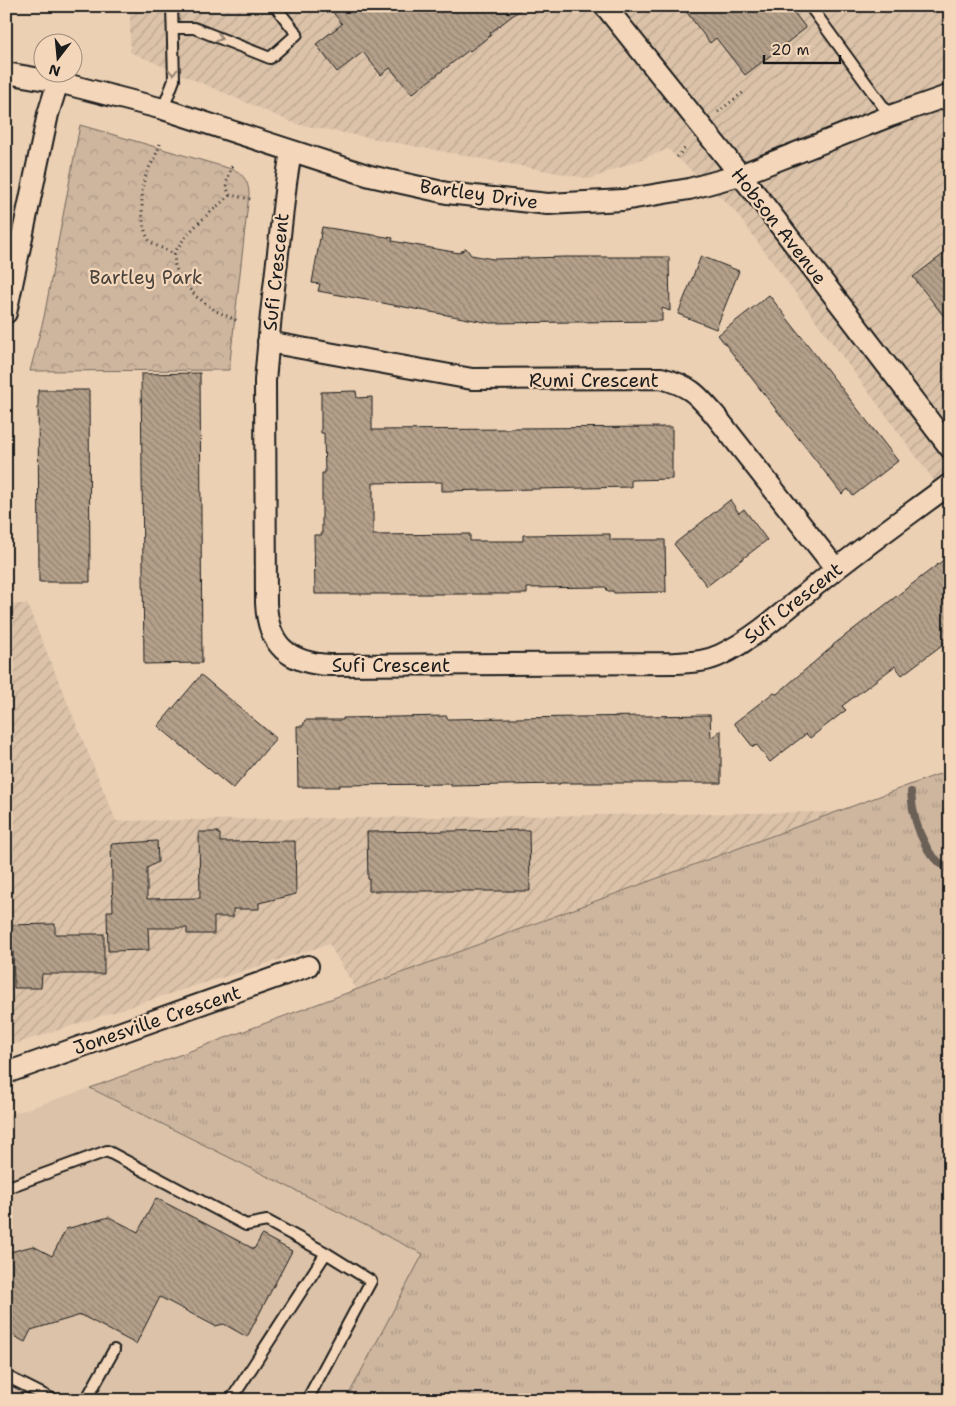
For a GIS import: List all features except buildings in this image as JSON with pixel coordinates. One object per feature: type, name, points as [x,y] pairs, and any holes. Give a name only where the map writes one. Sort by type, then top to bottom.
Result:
[{"type":"street","name":"Hobson Avenue","points":[[606,6],[740,175],[950,448]]},
{"type":"street","name":"Bartley Drive","points":[[6,73],[32,78]]},
{"type":"street","name":"Bartley Drive","points":[[58,82],[163,109],[370,176],[496,200],[548,204],[623,200],[689,189],[740,175],[890,116],[950,95]]},
{"type":"street","points":[[6,314],[8,292],[48,114],[58,82]]},
{"type":"street","name":"Sufi Crescent","points":[[291,151],[265,381],[266,616],[268,627],[276,641],[286,653],[301,661],[316,665],[675,663],[701,661],[718,656],[736,647],[950,484]]},
{"type":"street","name":"Rumi Crescent","points":[[268,342],[472,379],[661,378],[682,384],[698,396],[715,415],[836,569]]},
{"type":"street","name":"Jonesville Crescent","points":[[6,1073],[308,966]]},
{"type":"lane","points":[[163,109],[174,80],[172,6]]},
{"type":"lane","points":[[173,28],[194,28],[270,58],[297,34],[275,6]]},
{"type":"lane","points":[[810,6],[890,116]]},
{"type":"lane","points":[[6,1188],[107,1151],[246,1225],[267,1221],[326,1253],[371,1281],[307,1400]]},
{"type":"lane","points":[[231,1400],[326,1253]]},
{"type":"lane","points":[[86,1400],[114,1350]]},
{"type":"lane","points":[[6,1376],[54,1400]]},
{"type":"path","points":[[717,112],[745,91]]},
{"type":"path","points":[[160,144],[156,157],[143,183],[143,221],[148,240],[174,254]]},
{"type":"path","points":[[677,157],[687,146]]},
{"type":"path","points":[[232,166],[226,179],[226,188],[230,195],[251,199]]},
{"type":"path","points":[[230,195],[197,224],[179,244],[174,254],[179,278],[191,291],[216,311],[238,321]]},
{"type":"shaded area","points":[[130,6],[950,6],[950,502],[734,210],[668,149],[590,179],[296,124],[130,52]]},
{"type":"shaded area","points":[[6,604],[27,604],[116,821],[835,812],[356,989],[329,944],[6,1047]]},
{"type":"shaded area","points":[[90,1088],[424,1254],[346,1400],[6,1400],[6,1116]]},
{"type":"green space","name":"Bartley Park","points":[[80,125],[235,170],[245,180],[249,194],[229,370],[30,371],[44,317]]},
{"type":"green space","points":[[950,770],[950,1400],[346,1400],[423,1254],[90,1088]]},
{"type":"waterway","points":[[911,792],[914,814],[924,842],[934,858],[950,870]]}]
